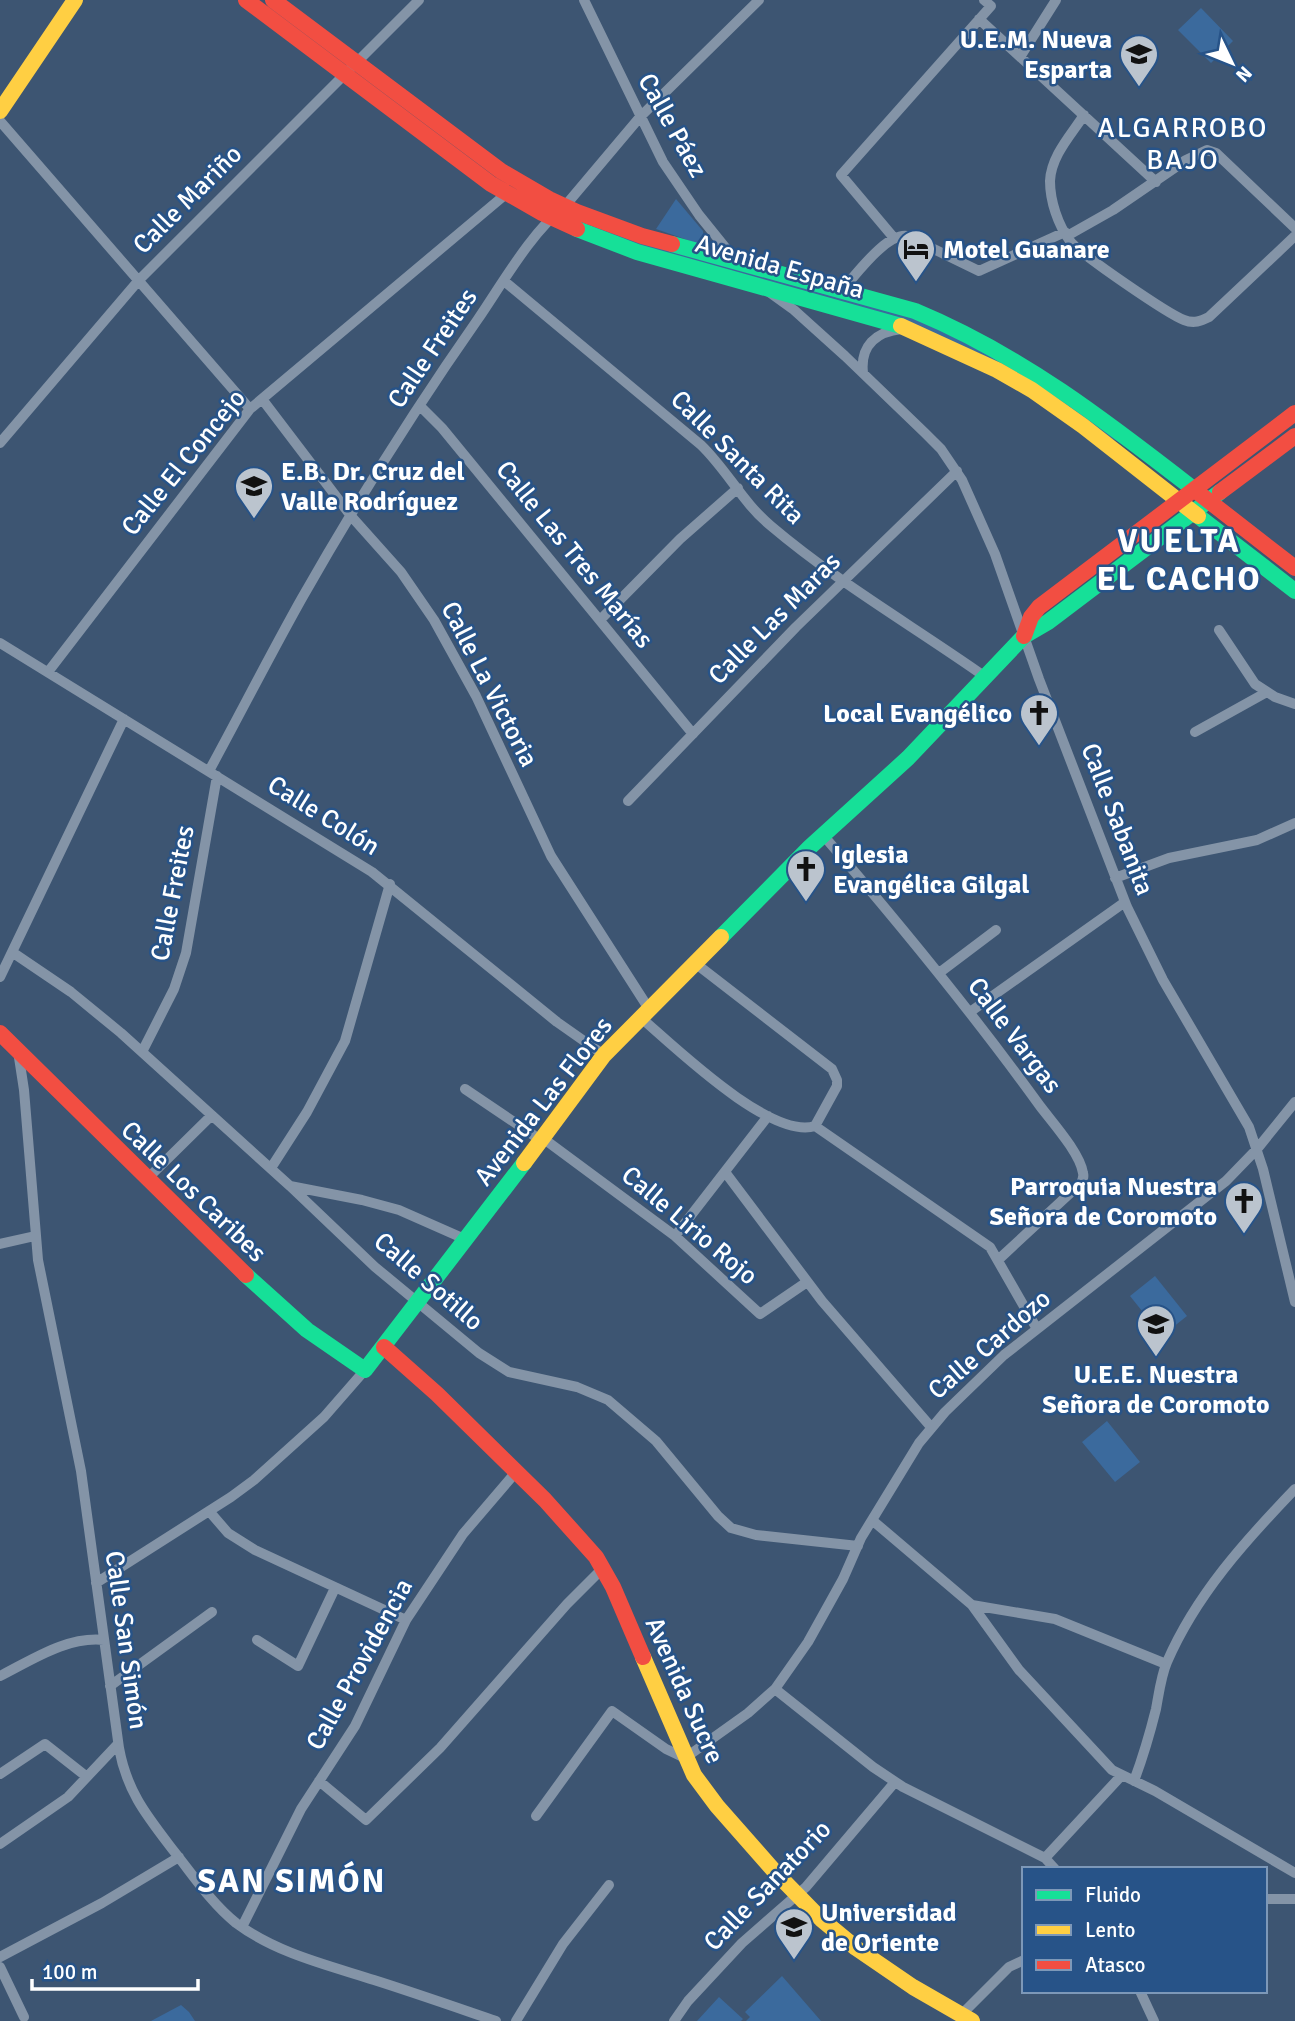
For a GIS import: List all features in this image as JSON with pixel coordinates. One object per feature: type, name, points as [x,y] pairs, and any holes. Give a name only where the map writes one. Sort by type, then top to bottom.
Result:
[{"type":"street","points":[[0,111],[75,0]]},
{"type":"street","name":"Avenida España","points":[[246,0],[501,171],[565,206],[642,236],[842,290],[936,319],[1016,359],[1095,411],[1295,568]]},
{"type":"street","name":"Avenida España","points":[[273,0],[349,68],[506,194],[550,218],[637,252],[909,328],[976,358],[1032,390],[1083,426],[1295,591]]},
{"type":"street","name":"Calle Mariño","points":[[0,441],[139,280],[419,0]]},
{"type":"street","name":"Calle Páez","points":[[584,0],[640,117],[675,181],[737,262]]},
{"type":"street","name":"Calle Freites","points":[[142,1052],[174,989],[186,953],[213,774],[302,598],[420,406],[550,218],[565,206],[640,117],[759,0]]},
{"type":"street","points":[[1020,57],[1056,0]]},
{"type":"street","points":[[894,238],[841,175],[979,19],[987,3]]},
{"type":"street","points":[[979,19],[1156,182]]},
{"type":"street","points":[[1084,115],[1060,150],[1050,177],[1052,205],[1066,234],[1077,248],[1176,316],[1193,322],[1209,317],[1295,236]]},
{"type":"street","points":[[0,121],[250,409]]},
{"type":"street","points":[[842,290],[879,250],[901,235],[979,271],[1066,234],[1113,210],[1199,153],[1212,151],[1295,228]]},
{"type":"street","name":"Calle El Concejo","points":[[48,672],[250,409],[506,194]]},
{"type":"street","name":"Calle Santa Rita","points":[[504,281],[701,445],[770,525],[842,581],[984,676]]},
{"type":"street","name":"Calle Sabanita","points":[[761,286],[794,310],[863,373],[925,433],[957,471],[995,554],[1125,902],[1163,980],[1249,1127],[1257,1149],[1295,1302]]},
{"type":"street","points":[[863,373],[864,353],[872,341],[884,332],[909,328]]},
{"type":"street","name":"Calle La Victoria","points":[[262,399],[351,516],[401,572],[434,620],[476,696],[551,856],[644,1013],[724,1089],[755,1111],[803,1129],[815,1126]]},
{"type":"street","name":"Calle Las Tres Marías","points":[[420,406],[442,428],[693,734]]},
{"type":"street","name":"Avenida Las Flores","points":[[1024,636],[1038,607],[1295,413]]},
{"type":"street","name":"Avenida Las Flores","points":[[96,1583],[254,1480],[324,1417],[418,1304],[604,1055],[823,835],[908,758],[1024,636],[1048,622],[1295,436]]},
{"type":"street","name":"Calle Las Maras","points":[[628,801],[842,581],[957,471]]},
{"type":"street","points":[[600,620],[680,539],[738,488]]},
{"type":"street","points":[[1219,630],[1251,680],[1267,692],[1295,704]]},
{"type":"street","name":"Calle Colón","points":[[0,643],[390,884],[557,1022],[604,1055]]},
{"type":"street","points":[[1195,732],[1267,692]]},
{"type":"street","points":[[0,977],[124,719]]},
{"type":"street","points":[[1115,878],[1169,858],[1257,840],[1295,823]]},
{"type":"street","name":"Calle Vargas","points":[[823,835],[970,1012],[1059,1132],[1083,1173],[1082,1180],[1075,1189],[998,1260]]},
{"type":"street","points":[[271,1168],[312,1104],[345,1041],[390,884]]},
{"type":"street","points":[[970,1012],[1125,902]]},
{"type":"street","points":[[939,973],[996,930]]},
{"type":"street","name":"Calle Sotillo","points":[[12,952],[72,992],[142,1052],[271,1168],[375,1267],[479,1353],[509,1372],[594,1392],[621,1409],[656,1441],[731,1528],[756,1535],[858,1546]]},
{"type":"street","points":[[695,962],[832,1069],[837,1086],[815,1126],[984,1242],[998,1260],[1037,1329]]},
{"type":"street","name":"Calle Los Caribes","points":[[0,1033],[147,1180],[294,1320],[365,1370]]},
{"type":"street","name":"Calle San Simón","points":[[18,1051],[40,1273],[80,1471],[118,1744],[125,1778],[132,1793],[213,1901],[242,1927],[304,1957],[496,2021]]},
{"type":"street","name":"Calle Lirio Rojo","points":[[465,1089],[543,1140],[676,1236],[760,1314],[807,1282]]},
{"type":"street","name":"Calle Cardozo","points":[[685,1758],[748,1713],[775,1689],[808,1642],[872,1520],[931,1427],[988,1369],[1226,1181],[1257,1149],[1295,1102]]},
{"type":"street","points":[[147,1180],[211,1116]]},
{"type":"street","points":[[676,1236],[768,1116]]},
{"type":"street","name":"Calle Lirio Rojo","points":[[725,1172],[838,1321],[931,1427]]},
{"type":"street","points":[[290,1186],[399,1210],[467,1240]]},
{"type":"street","points":[[0,1244],[35,1236]]},
{"type":"street","name":"Avenida Sucre","points":[[384,1347],[437,1394],[516,1472],[583,1542],[603,1568],[685,1758],[696,1780],[710,1798],[822,1920],[878,1964],[966,2018]]},
{"type":"street","name":"Calle Providencia","points":[[242,1927],[301,1810],[355,1726],[406,1620],[463,1534],[516,1472]]},
{"type":"street","points":[[1134,1781],[1147,1744],[1166,1664],[1186,1626],[1217,1578],[1265,1520],[1295,1489]]},
{"type":"street","points":[[209,1511],[221,1526],[240,1542],[406,1620]]},
{"type":"street","points":[[872,1520],[972,1605],[996,1641],[1037,1692],[1112,1770],[1295,1873]]},
{"type":"street","points":[[318,1781],[366,1820],[440,1748],[567,1604],[603,1568]]},
{"type":"street","points":[[257,1640],[298,1666],[335,1588]]},
{"type":"street","points":[[972,1605],[1055,1619],[1166,1664]]},
{"type":"street","points":[[110,1686],[212,1612]]},
{"type":"street","points":[[0,1676],[73,1642],[104,1640]]},
{"type":"street","points":[[775,1689],[895,1782],[1045,1858],[1053,1867]]},
{"type":"street","points":[[536,1816],[612,1711],[666,1749],[685,1758]]},
{"type":"street","points":[[0,1774],[45,1744],[87,1777]]},
{"type":"street","points":[[0,1844],[52,1810],[118,1744]]},
{"type":"street","points":[[1045,1858],[1121,1776]]},
{"type":"street","name":"Calle Sanatorio","points":[[674,2021],[688,2001],[742,1943],[806,1886],[895,1782]]},
{"type":"street","points":[[0,1957],[102,1903],[178,1857]]},
{"type":"street","points":[[516,2021],[563,1944],[609,1885]]},
{"type":"street","points":[[1267,1899],[1295,1899]]},
{"type":"street","points":[[966,2018],[1002,1973],[1022,1961]]},
{"type":"street","points":[[0,1967],[24,2017]]},
{"type":"street","points":[[1141,1993],[1154,2021]]},
{"type":"shaded area","points":[[1201,8],[1233,41],[1211,63],[1178,30]]},
{"type":"shaded area","points":[[676,199],[703,231],[704,237],[700,242],[656,229]]},
{"type":"shaded area","points":[[573,219],[933,324],[1023,370],[1130,448],[979,353],[639,246]]},
{"type":"shaded area","points":[[1155,1276],[1187,1316],[1162,1336],[1130,1296]]},
{"type":"shaded area","points":[[1107,1421],[1140,1462],[1115,1482],[1082,1442]]},
{"type":"shaded area","points":[[782,1976],[821,2021],[746,2021],[750,2017],[745,2012]]},
{"type":"shaded area","points":[[719,1997],[743,2019],[697,2021]]},
{"type":"shaded area","points":[[181,2005],[195,2021],[151,2021]]},
{"type":"traffic: fast","points":[[577,229],[637,252],[901,326]]},
{"type":"traffic: fast","points":[[672,244],[915,311],[954,328],[1062,391],[1196,491]]},
{"type":"traffic: fast","points":[[721,937],[810,847],[908,758],[1024,636],[1048,622],[1220,492]]},
{"type":"traffic: fast","points":[[1198,516],[1295,591]]},
{"type":"traffic: fast","points":[[246,1275],[307,1330],[365,1370],[524,1163]]},
{"type":"traffic: slow","points":[[0,111],[75,0]]},
{"type":"traffic: slow","points":[[901,326],[997,370],[1032,390],[1083,426],[1198,516]]},
{"type":"traffic: slow","points":[[524,1163],[604,1055],[721,937]]},
{"type":"traffic: slow","points":[[643,1657],[694,1775],[717,1806],[776,1873],[821,1919],[856,1948],[913,1987],[972,2021]]},
{"type":"traffic: jam","points":[[246,0],[491,184],[577,229]]},
{"type":"traffic: jam","points":[[273,0],[501,171],[577,212],[672,244]]},
{"type":"traffic: jam","points":[[1024,636],[1031,617],[1039,607],[1295,413]]},
{"type":"traffic: jam","points":[[1220,492],[1295,436]]},
{"type":"traffic: jam","points":[[1196,491],[1295,568]]},
{"type":"traffic: jam","points":[[0,1033],[246,1275]]},
{"type":"traffic: jam","points":[[384,1347],[437,1394],[545,1500],[596,1557],[613,1587],[643,1657]]},
{"type":"place","name":"U.E.M. Nueva Esparta","points":[[1139,88]]},
{"type":"place","name":"Motel Guanare","points":[[916,283]]},
{"type":"place","name":"E.B. Dr. Cruz del Valle Rodríguez","points":[[254,520]]},
{"type":"place","name":"Local Evangélico","points":[[1039,747]]},
{"type":"place","name":"Iglesia Evangélica Gilgal","points":[[806,903]]},
{"type":"place","name":"Parroquia Nuestra Señora de Coromoto","points":[[1244,1235]]},
{"type":"place","name":"U.E.E. Nuestra Señora de Coromoto","points":[[1156,1358]]},
{"type":"place","name":"Universidad de Oriente","points":[[794,1961]]},
{"type":"district","name":"ALGARROBO BAJO","points":[[1183,143]]},
{"type":"district","name":"VUELTA EL CACHO","points":[[1179,559]]},
{"type":"district","name":"SAN SIMÓN","points":[[292,1880]]}]
